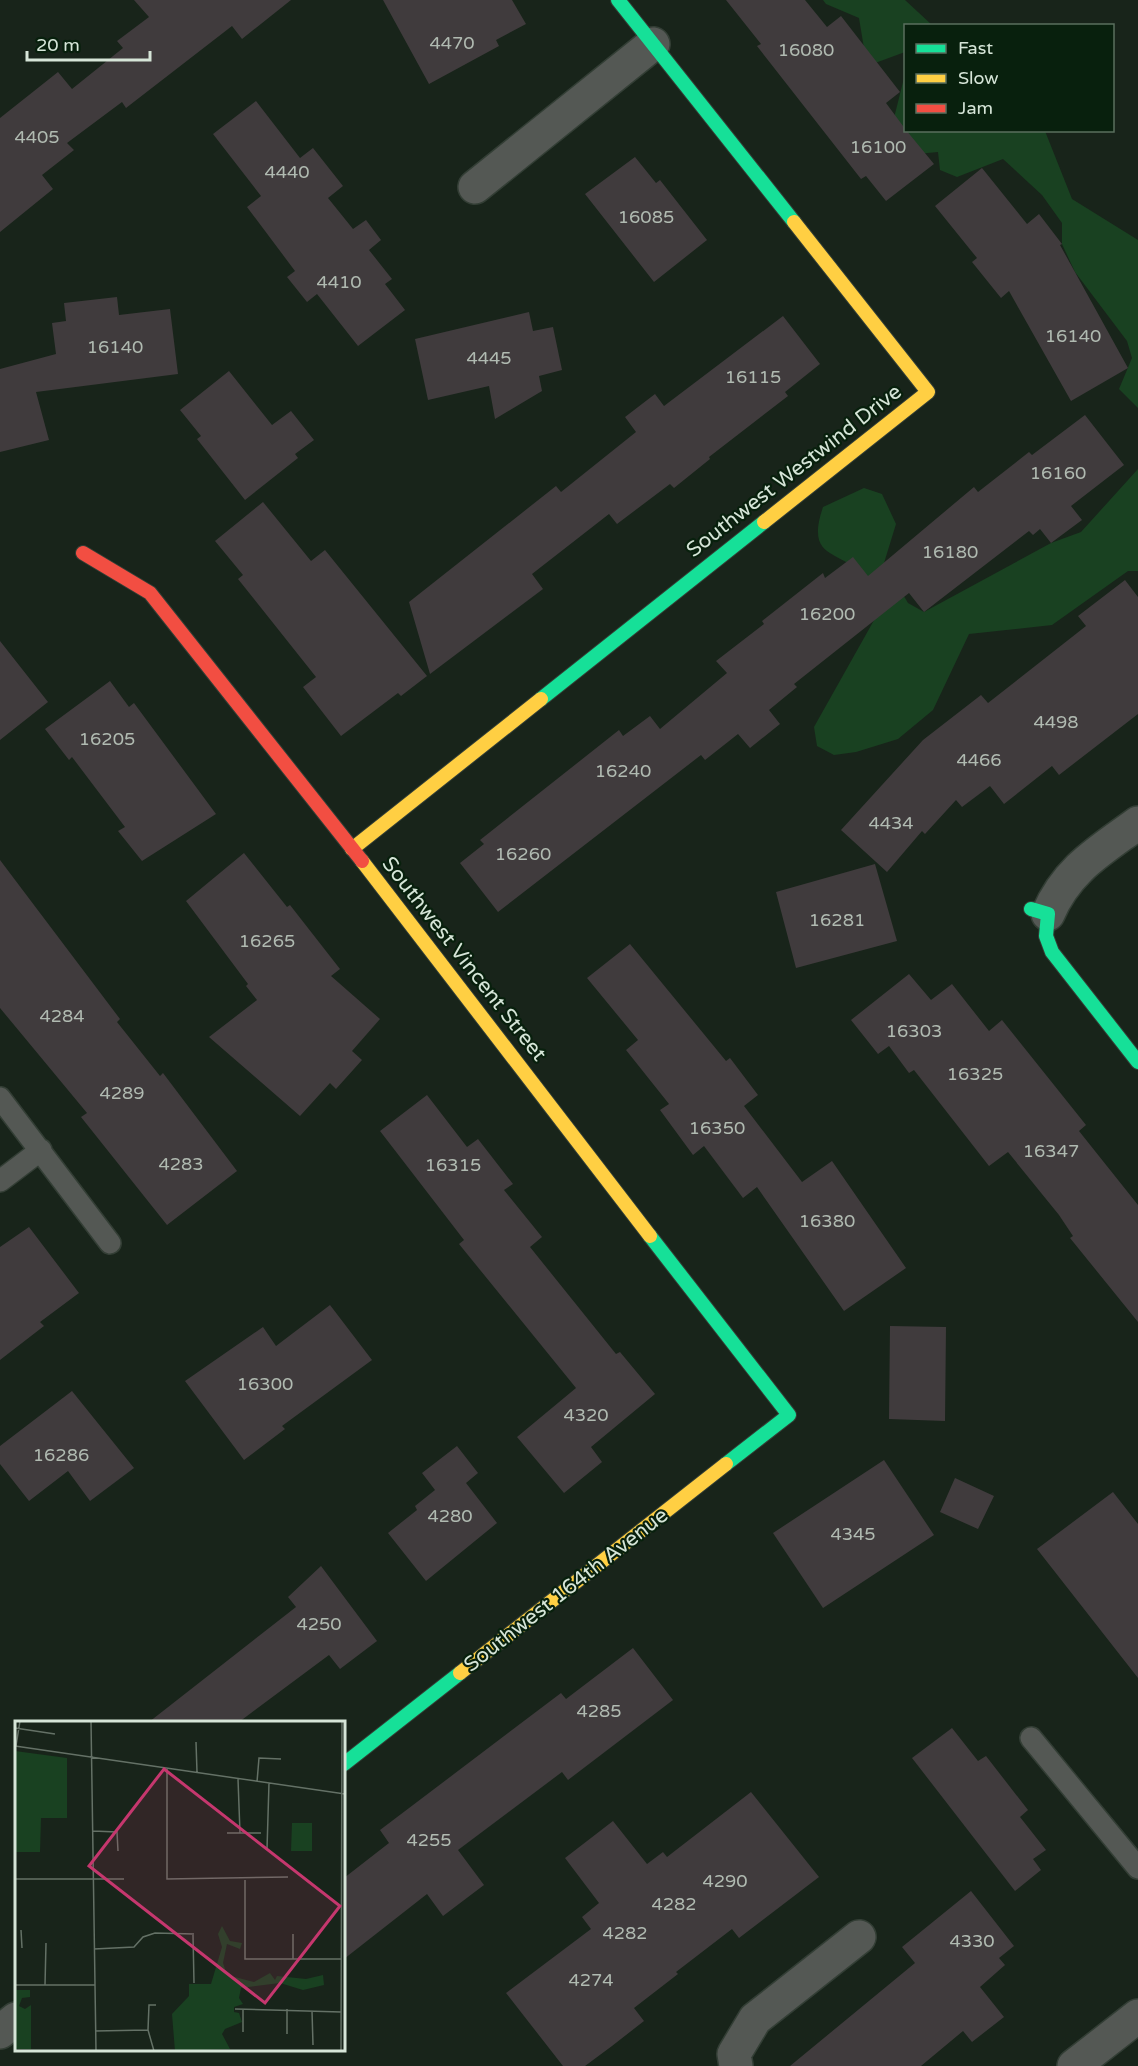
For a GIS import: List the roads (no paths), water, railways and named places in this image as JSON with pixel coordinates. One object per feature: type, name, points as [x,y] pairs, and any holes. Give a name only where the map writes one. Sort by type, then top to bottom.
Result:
[{"type":"street","name":"Southwest Westwind Drive","points":[[352,849],[928,392],[618,0]]},
{"type":"street","points":[[475,188],[654,44]]},
{"type":"street","name":"Southwest Vincent Street","points":[[83,553],[150,593],[352,849],[789,1415]]},
{"type":"street","points":[[1138,823],[1068,877],[1039,912],[1052,952],[1138,1062]]},
{"type":"street","name":"Southwest 164th Avenue","points":[[345,1763],[789,1415]]},
{"type":"street","points":[[736,2066],[734,2054],[755,2019],[859,1937]]},
{"type":"street","points":[[1074,2066],[1138,2016]]},
{"type":"street","points":[[0,2032],[15,2020]]},
{"type":"lane","points":[[0,1098],[110,1243]]},
{"type":"lane","points":[[0,1181],[41,1150]]},
{"type":"lane","points":[[1031,1738],[1138,1868]]}]
